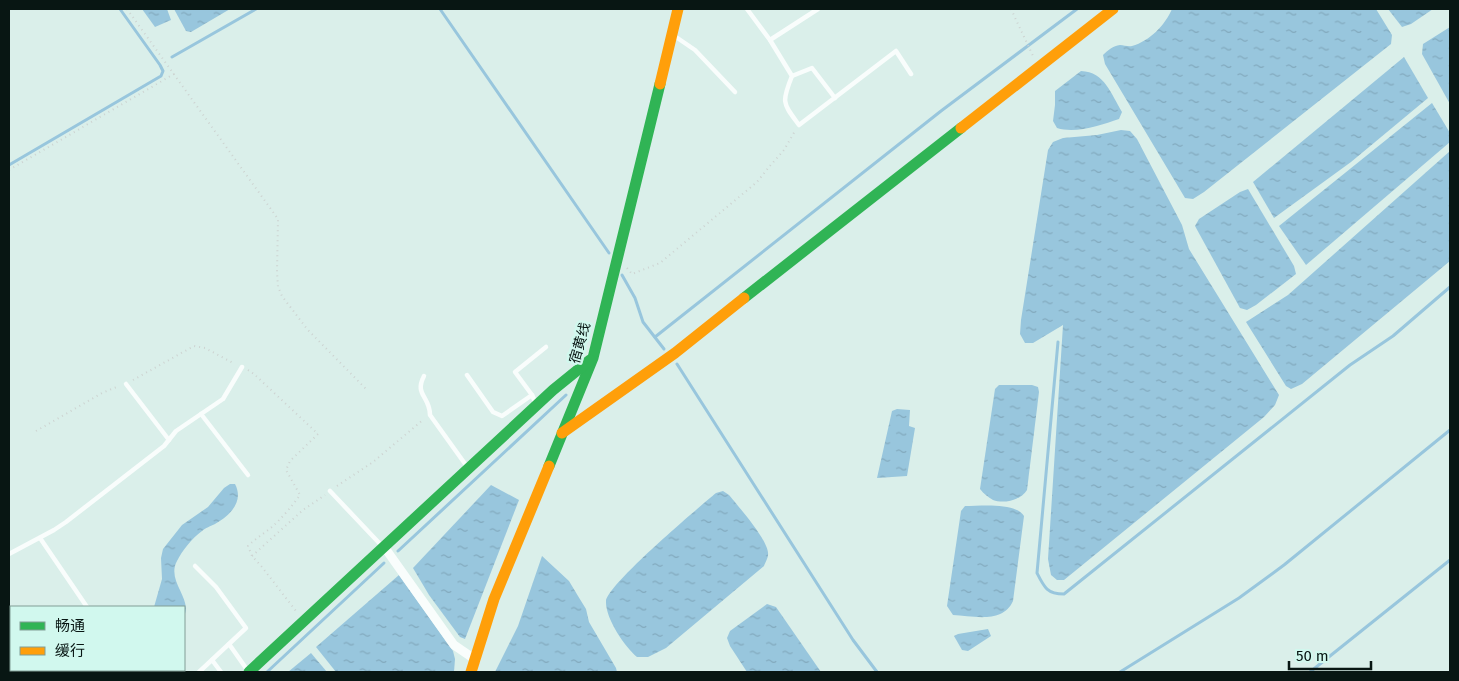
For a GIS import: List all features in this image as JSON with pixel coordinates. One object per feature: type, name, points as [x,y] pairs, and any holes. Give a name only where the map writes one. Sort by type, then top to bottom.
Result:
[{"type":"street","name":"宿黄线","points":[[471,672],[494,599],[593,358],[678,9]]},
{"type":"street","points":[[562,433],[675,353],[1113,9]]},
{"type":"street","points":[[249,672],[469,469],[534,400],[593,358]]},
{"type":"street","points":[[385,548],[454,645],[476,660]]},
{"type":"lane","points":[[747,9],[770,40],[792,76]]},
{"type":"lane","points":[[770,40],[818,9]]},
{"type":"lane","points":[[672,34],[695,50],[735,92]]},
{"type":"lane","points":[[836,98],[812,68],[792,76],[785,94],[785,105],[799,125],[836,98],[896,51],[911,74]]},
{"type":"lane","points":[[468,375],[493,412],[502,416],[534,400],[515,372],[546,347]]},
{"type":"lane","points":[[9,554],[66,522],[164,446],[176,431],[223,399],[242,367]]},
{"type":"lane","points":[[424,376],[420,384],[422,393],[430,406],[430,415],[469,469]]},
{"type":"lane","points":[[126,384],[169,440]]},
{"type":"lane","points":[[201,414],[248,475]]},
{"type":"lane","points":[[330,491],[385,548]]},
{"type":"lane","points":[[40,538],[86,606]]},
{"type":"lane","points":[[195,566],[216,587],[246,628],[199,672]]},
{"type":"lane","points":[[229,644],[249,672]]},
{"type":"lane","points":[[212,660],[221,672]]},
{"type":"path","points":[[127,9],[278,219],[278,287],[306,329],[366,389]]},
{"type":"path","points":[[1011,9],[1030,51]]},
{"type":"path","points":[[9,170],[174,74]]},
{"type":"path","points":[[617,258],[632,274],[660,263],[757,182],[784,150],[799,125]]},
{"type":"path","points":[[252,556],[303,510],[373,462],[430,415]]},
{"type":"water","points":[[142,9],[167,9],[171,20],[155,27]]},
{"type":"water","points":[[174,9],[230,9],[191,32],[186,31]]},
{"type":"water","points":[[1172,9],[1376,9],[1392,35],[1391,44],[1204,192],[1193,199],[1185,198],[1105,64],[1103,55],[1115,46],[1132,46],[1151,36],[1165,21]]},
{"type":"water","points":[[1388,9],[1433,9],[1411,24],[1402,27]]},
{"type":"water","points":[[1450,27],[1450,104],[1422,54],[1423,44]]},
{"type":"water","points":[[1404,57],[1428,98],[1351,162],[1274,218],[1253,182]]},
{"type":"water","points":[[1081,71],[1096,75],[1102,80],[1111,91],[1122,112],[1119,119],[1096,126],[1072,130],[1057,128],[1053,121],[1055,91]]},
{"type":"water","points":[[1432,103],[1450,133],[1450,142],[1306,265],[1279,226]]},
{"type":"water","points":[[1121,130],[1130,131],[1137,139],[1182,225],[1189,249],[1279,395],[1275,405],[1264,417],[1064,580],[1057,580],[1051,575],[1048,559],[1063,325],[1033,343],[1025,343],[1020,334],[1021,320],[1048,150],[1053,142],[1063,138],[1097,135]]},
{"type":"water","points":[[1450,151],[1450,261],[1302,384],[1291,389],[1286,386],[1246,322],[1288,295]]},
{"type":"water","points":[[1248,189],[1294,266],[1296,274],[1247,310],[1240,308],[1195,226],[1199,219],[1240,192]]},
{"type":"water","points":[[999,385],[1032,385],[1038,387],[1039,392],[1027,490],[1017,499],[1002,502],[993,500],[980,489],[995,389]]},
{"type":"water","points":[[897,409],[910,410],[909,426],[915,428],[907,476],[877,478],[892,411]]},
{"type":"water","points":[[230,484],[235,484],[237,490],[237,502],[231,512],[195,537],[184,549],[177,561],[175,576],[185,603],[186,610],[185,613],[185,606],[154,606],[162,579],[161,558],[163,549],[182,525],[208,507],[224,488]]},
{"type":"water","points":[[491,485],[519,500],[465,639],[460,637],[429,595],[413,568]]},
{"type":"water","points":[[723,491],[729,495],[746,515],[764,542],[768,555],[764,566],[666,648],[648,657],[637,657],[612,624],[606,601],[611,592],[637,563],[716,493]]},
{"type":"water","points":[[988,505],[1006,507],[1020,512],[1024,516],[1013,601],[1002,613],[995,616],[953,615],[947,606],[961,511],[965,506]]},
{"type":"water","points":[[542,556],[569,581],[586,609],[589,622],[617,672],[495,672],[518,626]]},
{"type":"water","points":[[399,575],[453,651],[455,659],[454,672],[336,672],[316,647]]},
{"type":"water","points":[[767,604],[776,607],[821,672],[747,672],[727,638],[730,631]]},
{"type":"water","points":[[988,629],[991,636],[968,651],[962,650],[954,636],[958,634]]},
{"type":"water","points":[[311,653],[327,672],[288,672]]},
{"type":"waterway","points":[[9,165],[161,76],[163,71],[160,65],[120,9]]},
{"type":"waterway","points":[[172,57],[256,9]]},
{"type":"waterway","points":[[440,9],[609,253]]},
{"type":"waterway","points":[[655,337],[941,111],[1077,9]]},
{"type":"waterway","points":[[622,275],[635,298],[643,322],[664,349]]},
{"type":"waterway","points":[[1058,342],[1037,573],[1047,589],[1054,593],[1064,594],[1350,365],[1393,336],[1450,287]]},
{"type":"waterway","points":[[677,364],[853,640],[877,672]]},
{"type":"waterway","points":[[398,551],[566,395]]},
{"type":"waterway","points":[[1120,672],[1239,598],[1284,565],[1450,430]]},
{"type":"waterway","points":[[1310,672],[1450,560]]},
{"type":"waterway","points":[[267,672],[384,563]]},
{"type":"traffic: fast","points":[[549,466],[593,358],[660,84]]},
{"type":"traffic: fast","points":[[744,298],[961,128]]},
{"type":"traffic: fast","points":[[249,672],[553,390],[590,360]]},
{"type":"traffic: slow","points":[[660,84],[678,9]]},
{"type":"traffic: slow","points":[[961,128],[1113,9]]},
{"type":"traffic: slow","points":[[562,433],[675,353],[744,298]]},
{"type":"traffic: slow","points":[[471,672],[494,599],[549,466]]}]
